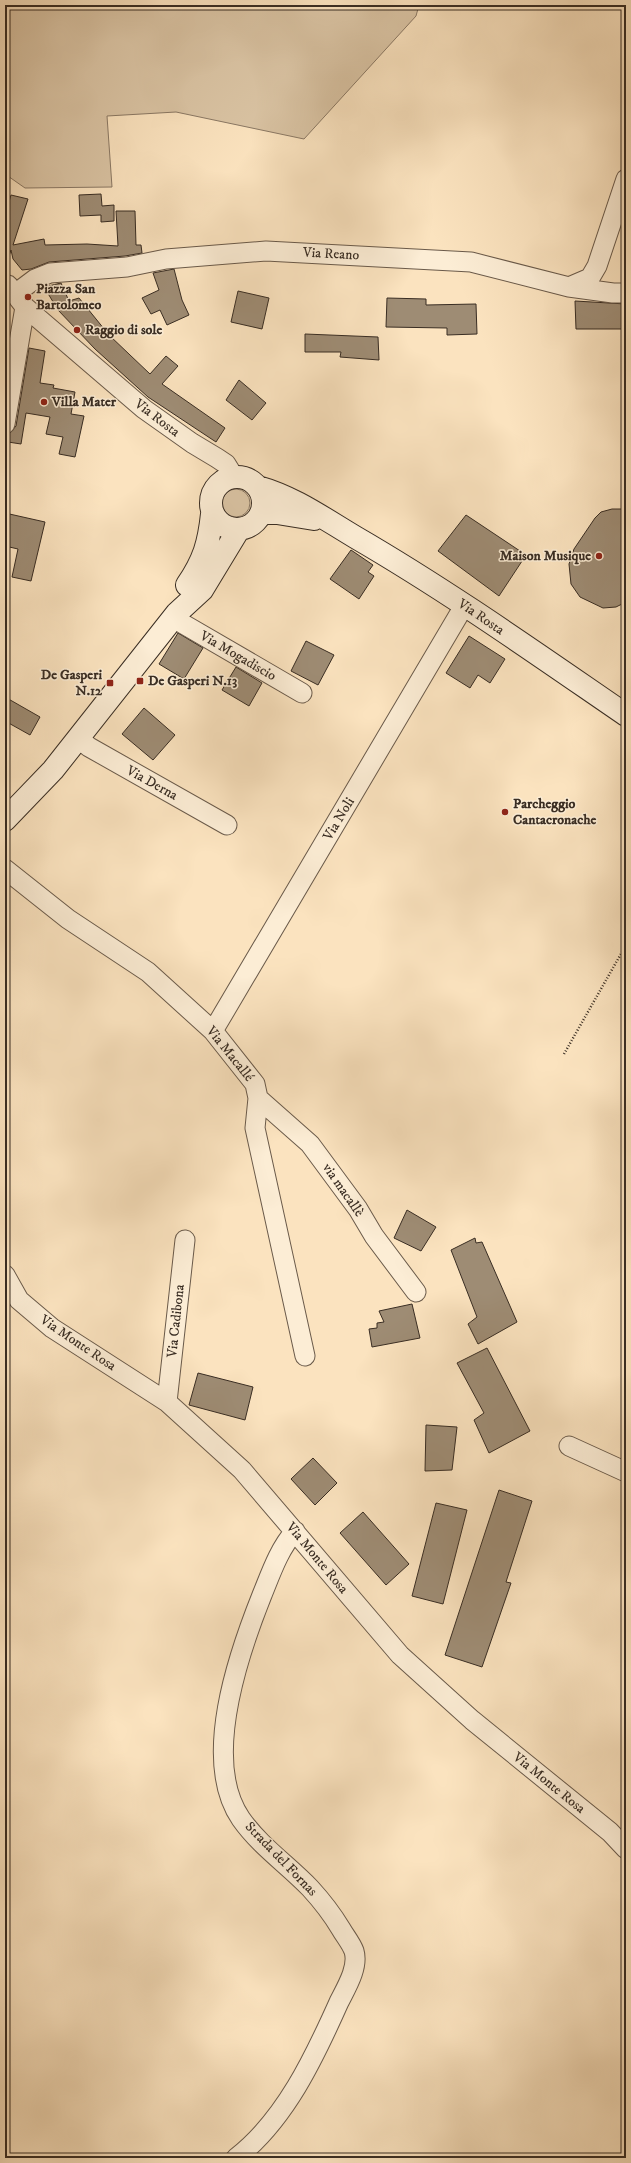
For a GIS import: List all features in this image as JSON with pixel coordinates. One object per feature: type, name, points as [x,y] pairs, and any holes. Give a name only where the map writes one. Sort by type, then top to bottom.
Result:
[{"type":"street","points":[[569,287],[590,278],[597,266],[626,179]]},
{"type":"street","name":"Via Reano","points":[[13,294],[35,279],[50,273],[127,266],[166,259],[266,251],[471,262],[569,287],[613,293],[626,293]]},
{"type":"street","points":[[5,424],[19,344],[13,294]]},
{"type":"street","name":"Via Rosta","points":[[13,294],[45,324],[144,409],[185,439],[226,464],[234,476]]},
{"type":"street","points":[[175,616],[184,589],[200,566],[206,551],[212,514],[211,497],[214,490],[219,483],[234,476],[252,481],[258,487],[263,500],[261,513],[252,524],[239,529],[223,526],[212,514]]},
{"type":"street","name":"Via Rosta","points":[[258,487],[277,493],[305,506],[390,558],[626,715]]},
{"type":"street","name":"Via Rosta","points":[[261,513],[301,515],[333,524]]},
{"type":"street","points":[[5,820],[53,770],[79,740],[175,616],[202,590],[239,529]]},
{"type":"street","name":"Via Noli","points":[[213,1031],[464,606]]},
{"type":"street","name":"Via Mogadiscio","points":[[175,616],[302,693]]},
{"type":"street","name":"Via Derna","points":[[79,740],[227,825]]},
{"type":"street","name":"Via Macallé","points":[[5,869],[68,919],[148,972],[213,1031],[255,1084],[258,1098],[255,1128],[305,1356]]},
{"type":"street","name":"via macallè","points":[[258,1098],[310,1144],[358,1209],[374,1236],[416,1292]]},
{"type":"street","name":"Via Cadibona","points":[[167,1402],[185,1240]]},
{"type":"street","name":"Via Monte Rosa","points":[[5,1275],[19,1300],[52,1328],[167,1402],[242,1470],[400,1655],[472,1720],[610,1832],[626,1849]]},
{"type":"street","points":[[569,1446],[626,1472]]},
{"type":"street","name":"Strada del Fornas","points":[[236,2158],[252,2146],[282,2108],[316,2053],[350,1979],[355,1962],[354,1951],[330,1911],[316,1894],[255,1837],[240,1818],[230,1800],[225,1775],[224,1747],[230,1696],[242,1645],[273,1567],[295,1531]]},
{"type":"path","points":[[564,1054],[626,945]]},
{"type":"shaded area","points":[[5,5],[419,5],[416,16],[304,139],[176,112],[107,116],[112,187],[25,188],[5,174]]},
{"type":"shaded area","points":[[236,489],[246,493],[250,503],[246,513],[236,517],[226,513],[222,503],[226,493]]},
{"type":"building","points":[[101,194],[102,206],[114,205],[114,221],[101,222],[101,215],[80,216],[79,195]]},
{"type":"building","points":[[11,195],[28,199],[13,245],[44,239],[45,245],[87,244],[118,246],[116,211],[135,211],[136,245],[141,245],[142,253],[125,256],[49,262],[31,269],[22,270],[13,259],[11,250],[7,262],[5,261],[5,215]]},
{"type":"building","points":[[174,269],[182,300],[189,315],[167,325],[160,310],[151,314],[142,298],[159,290],[153,273]]},
{"type":"building","points":[[61,283],[69,301],[79,298],[109,335],[150,374],[166,356],[178,366],[162,384],[225,428],[216,442],[148,397],[95,349],[58,310],[44,287]]},
{"type":"building","points":[[238,291],[269,298],[262,329],[231,322]]},
{"type":"building","points":[[387,298],[426,299],[426,305],[476,304],[477,334],[447,335],[447,328],[386,327]]},
{"type":"building","points":[[575,301],[626,304],[626,329],[576,329]]},
{"type":"building","points":[[305,334],[378,337],[379,360],[340,357],[341,352],[305,352]]},
{"type":"building","name":"Villa Mater","points":[[29,348],[45,351],[40,383],[54,385],[53,388],[75,392],[71,414],[84,416],[75,457],[59,454],[63,437],[46,434],[50,417],[26,413],[21,444],[8,442],[9,434],[16,426]]},
{"type":"building","points":[[239,380],[266,403],[252,420],[226,400]]},
{"type":"building","name":"Maison Musique","points":[[612,509],[626,509],[626,602],[616,607],[603,608],[580,597],[571,584],[569,564],[574,549],[595,518],[601,512]]},
{"type":"building","points":[[5,513],[45,522],[31,581],[12,577],[18,549],[5,546]]},
{"type":"building","points":[[466,515],[526,555],[499,596],[438,551]]},
{"type":"building","points":[[351,550],[373,565],[368,572],[374,576],[359,599],[330,579]]},
{"type":"building","points":[[178,633],[203,648],[184,679],[159,664]]},
{"type":"building","points":[[469,636],[505,659],[490,683],[478,675],[470,688],[446,673]]},
{"type":"building","points":[[306,641],[334,655],[318,685],[291,671]]},
{"type":"building","points":[[236,667],[262,683],[249,706],[222,690]]},
{"type":"building","points":[[5,697],[40,717],[30,735],[5,721]]},
{"type":"building","points":[[144,708],[175,735],[153,760],[122,734]]},
{"type":"building","points":[[407,1210],[436,1227],[421,1251],[394,1238]]},
{"type":"building","points":[[475,1238],[476,1243],[482,1242],[517,1322],[478,1344],[468,1324],[477,1317],[451,1250]]},
{"type":"building","points":[[412,1304],[420,1338],[372,1347],[369,1329],[377,1328],[377,1323],[384,1322],[379,1311]]},
{"type":"building","points":[[487,1348],[530,1431],[489,1453],[474,1420],[484,1413],[457,1363]]},
{"type":"building","points":[[198,1373],[253,1387],[245,1420],[189,1405]]},
{"type":"building","points":[[426,1425],[457,1427],[452,1470],[425,1471]]},
{"type":"building","points":[[313,1458],[337,1483],[315,1505],[291,1479]]},
{"type":"building","points":[[499,1490],[532,1501],[506,1582],[511,1583],[482,1667],[445,1655]]},
{"type":"building","points":[[436,1503],[467,1510],[443,1604],[412,1596]]},
{"type":"building","points":[[363,1512],[409,1564],[386,1585],[340,1533]]},
{"type":"place","name":"Piazza San Bartolomeo","points":[[28,297]]},
{"type":"place","name":"Raggio di sole","points":[[77,330]]},
{"type":"place","name":"Villa Mater","points":[[44,402]]},
{"type":"place","name":"Maison Musique","points":[[599,556]]},
{"type":"place","name":"De Gasperi N.13","points":[[140,681]]},
{"type":"place","name":"De Gasperi N.12","points":[[110,683]]},
{"type":"place","name":"Parcheggio Cantacronache","points":[[505,812]]}]
